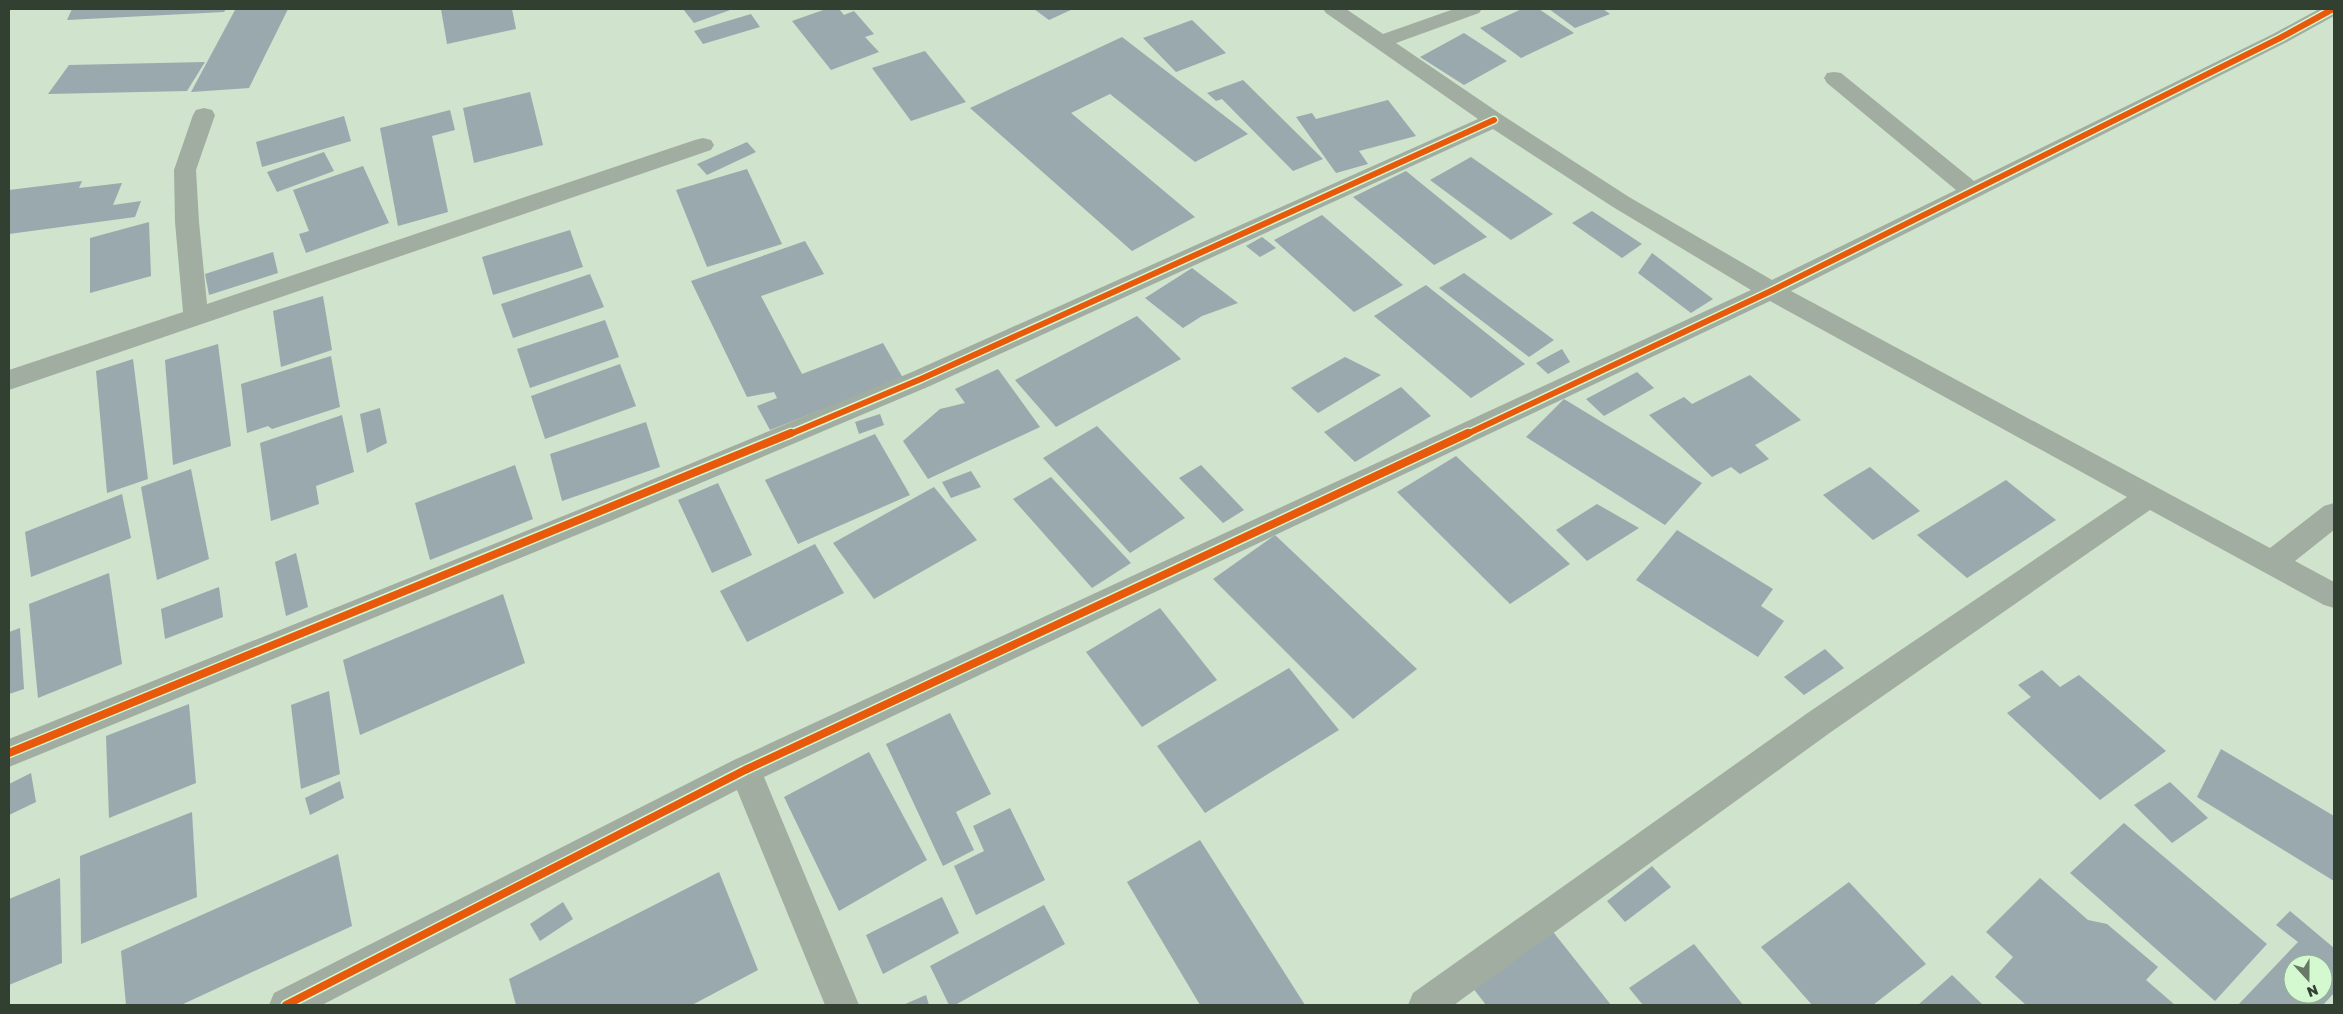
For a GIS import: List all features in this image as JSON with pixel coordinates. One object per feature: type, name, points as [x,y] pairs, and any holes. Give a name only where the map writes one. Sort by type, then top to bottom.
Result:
[{"type":"street","points":[[1334,9],[1494,120],[1621,202],[1771,291],[2334,596]]},
{"type":"street","points":[[1382,41],[1472,9]]},
{"type":"street","points":[[286,1005],[746,770],[1771,291],[2280,38],[2333,9]]},
{"type":"street","points":[[1834,78],[1972,191]]},
{"type":"street","points":[[196,317],[187,222],[185,170],[204,115]]},
{"type":"street","points":[[9,753],[603,512],[912,383],[1494,120]]},
{"type":"street","points":[[9,380],[703,145]]},
{"type":"street","points":[[1425,1005],[1820,722],[2150,496]]},
{"type":"street","points":[[2273,562],[2334,514]]},
{"type":"street","points":[[746,770],[842,1005]]},
{"type":"building","points":[[72,9],[226,9],[224,12],[67,20]]},
{"type":"building","points":[[288,9],[249,88],[191,92],[235,10]]},
{"type":"building","points":[[441,9],[512,9],[516,29],[447,44]]},
{"type":"building","points":[[683,9],[733,9],[694,23]]},
{"type":"building","points":[[826,9],[839,9],[844,15],[854,11],[874,34],[865,37],[879,52],[831,70],[792,21]]},
{"type":"building","points":[[1034,9],[1073,9],[1049,20]]},
{"type":"building","points":[[1522,9],[1539,9],[1574,33],[1521,58],[1480,28]]},
{"type":"building","points":[[1549,9],[1603,9],[1610,14],[1575,28]]},
{"type":"building","points":[[751,14],[760,27],[703,44],[694,31]]},
{"type":"building","points":[[1192,20],[1226,53],[1176,72],[1143,38]]},
{"type":"building","points":[[1464,33],[1507,61],[1464,85],[1420,57]]},
{"type":"building","points":[[1122,37],[1248,134],[1195,162],[1110,94],[1071,113],[1195,217],[1132,251],[970,108]]},
{"type":"building","points":[[925,51],[966,102],[911,121],[872,68]]},
{"type":"building","points":[[205,62],[187,91],[48,94],[69,65]]},
{"type":"building","points":[[1243,80],[1323,159],[1293,171],[1222,99],[1216,101],[1207,93]]},
{"type":"building","points":[[530,92],[543,145],[474,163],[463,108]]},
{"type":"building","points":[[1388,100],[1416,136],[1359,151],[1368,164],[1336,173],[1296,117],[1312,113],[1316,119]]},
{"type":"building","points":[[450,110],[455,130],[432,136],[448,212],[398,226],[380,128]]},
{"type":"building","points":[[344,116],[351,141],[262,167],[256,142]]},
{"type":"building","points":[[747,142],[756,152],[707,175],[697,164]]},
{"type":"building","points":[[324,152],[334,171],[277,192],[267,172]]},
{"type":"building","points":[[1471,157],[1553,214],[1511,240],[1430,180]]},
{"type":"building","points":[[363,166],[389,223],[306,253],[299,234],[309,231],[293,190]]},
{"type":"building","points":[[747,169],[782,244],[707,267],[676,190]]},
{"type":"building","points":[[1406,171],[1487,237],[1434,265],[1353,197]]},
{"type":"building","points":[[82,181],[79,188],[122,183],[113,205],[141,201],[135,217],[9,234],[9,190]]},
{"type":"building","points":[[1592,211],[1642,244],[1622,258],[1572,223]]},
{"type":"building","points":[[1322,215],[1403,285],[1354,312],[1274,240]]},
{"type":"building","points":[[149,222],[151,276],[90,293],[90,238]]},
{"type":"building","points":[[570,230],[583,267],[493,295],[482,257]]},
{"type":"building","points":[[1262,237],[1276,248],[1260,257],[1246,246]]},
{"type":"building","points":[[805,241],[824,274],[761,296],[802,374],[883,343],[903,378],[770,430],[757,406],[777,398],[774,392],[747,397],[691,281]]},
{"type":"building","points":[[273,252],[278,273],[209,295],[205,274]]},
{"type":"building","points":[[1652,253],[1713,299],[1691,313],[1638,273]]},
{"type":"building","points":[[1192,268],[1238,303],[1202,316],[1183,328],[1145,298]]},
{"type":"building","points":[[1464,273],[1554,340],[1529,357],[1439,288]]},
{"type":"building","points":[[590,274],[604,307],[513,338],[501,304]]},
{"type":"building","points":[[1426,285],[1525,364],[1471,398],[1374,316]]},
{"type":"building","points":[[323,296],[332,350],[281,367],[273,311]]},
{"type":"building","points":[[1137,316],[1181,359],[1056,427],[1015,380]]},
{"type":"building","points":[[605,320],[619,357],[530,388],[517,349]]},
{"type":"building","points":[[218,344],[231,446],[173,465],[165,360]]},
{"type":"building","points":[[1562,349],[1570,362],[1548,374],[1536,363]]},
{"type":"building","points":[[331,356],[340,407],[272,429],[268,426],[247,433],[241,384]]},
{"type":"building","points":[[1345,357],[1381,375],[1318,413],[1291,388]]},
{"type":"building","points":[[133,359],[148,479],[107,493],[96,371]]},
{"type":"building","points":[[620,364],[636,406],[545,439],[531,396]]},
{"type":"building","points":[[998,369],[1040,427],[928,479],[903,441],[940,409],[965,403],[955,389]]},
{"type":"building","points":[[1637,372],[1654,388],[1604,416],[1586,399]]},
{"type":"building","points":[[1750,375],[1801,420],[1755,445],[1769,459],[1740,474],[1731,467],[1712,477],[1649,415],[1684,397],[1692,404]]},
{"type":"building","points":[[1401,387],[1431,416],[1355,462],[1324,432]]},
{"type":"building","points":[[1564,399],[1702,483],[1665,525],[1526,437]]},
{"type":"building","points":[[380,408],[387,443],[367,453],[360,414]]},
{"type":"building","points":[[880,414],[884,425],[859,434],[855,422]]},
{"type":"building","points":[[342,415],[354,472],[316,486],[319,504],[271,521],[260,443]]},
{"type":"building","points":[[646,422],[660,467],[562,501],[550,454]]},
{"type":"building","points":[[1097,426],[1185,518],[1130,553],[1043,458]]},
{"type":"building","points":[[875,434],[910,495],[798,544],[765,480]]},
{"type":"building","points":[[1456,456],[1570,564],[1510,604],[1397,492]]},
{"type":"building","points":[[515,465],[533,519],[430,560],[415,503]]},
{"type":"building","points":[[1201,465],[1244,510],[1223,523],[1179,478]]},
{"type":"building","points":[[1870,467],[1920,511],[1873,540],[1823,495]]},
{"type":"building","points":[[191,469],[209,559],[157,580],[141,487]]},
{"type":"building","points":[[971,471],[981,487],[951,498],[942,482]]},
{"type":"building","points":[[1051,477],[1131,563],[1092,588],[1013,499]]},
{"type":"building","points":[[2006,480],[2056,520],[1967,578],[1917,535]]},
{"type":"building","points":[[718,483],[752,555],[712,573],[678,500]]},
{"type":"building","points":[[934,487],[977,540],[874,599],[833,543]]},
{"type":"building","points":[[122,494],[131,538],[31,577],[25,532]]},
{"type":"building","points":[[1597,504],[1639,528],[1587,561],[1556,530]]},
{"type":"building","points":[[1677,530],[1773,589],[1761,606],[1784,621],[1758,657],[1636,580]]},
{"type":"building","points":[[1275,535],[1417,669],[1353,719],[1213,579]]},
{"type":"building","points":[[815,544],[844,593],[747,642],[720,591]]},
{"type":"building","points":[[296,553],[308,607],[286,616],[275,562]]},
{"type":"building","points":[[109,573],[122,664],[38,698],[29,604]]},
{"type":"building","points":[[219,587],[223,617],[165,639],[161,609]]},
{"type":"building","points":[[503,594],[525,663],[360,735],[343,660]]},
{"type":"building","points":[[1160,608],[1217,680],[1142,727],[1086,652]]},
{"type":"building","points":[[20,628],[24,689],[9,694],[9,632]]},
{"type":"building","points":[[1825,649],[1844,668],[1804,695],[1784,677]]},
{"type":"building","points":[[1289,668],[1339,730],[1205,813],[1157,746]]},
{"type":"building","points":[[2042,670],[2060,687],[2079,675],[2166,751],[2100,800],[2007,713],[2031,697],[2018,685]]},
{"type":"building","points":[[329,691],[340,774],[301,789],[291,705]]},
{"type":"building","points":[[189,704],[196,783],[109,818],[106,736]]},
{"type":"building","points":[[950,713],[991,794],[956,812],[974,850],[943,866],[886,744]]},
{"type":"building","points":[[2221,749],[2334,816],[2334,881],[2197,797]]},
{"type":"building","points":[[869,752],[927,860],[839,911],[784,797]]},
{"type":"building","points":[[31,773],[36,802],[9,815],[9,784]]},
{"type":"building","points":[[340,781],[344,798],[310,815],[305,798]]},
{"type":"building","points":[[2170,782],[2208,818],[2172,843],[2134,805]]},
{"type":"building","points":[[1010,808],[1045,880],[976,915],[954,866],[984,851],[973,826]]},
{"type":"building","points":[[192,812],[197,897],[81,944],[80,856]]},
{"type":"building","points":[[2124,823],[2267,944],[2215,1001],[2070,873]]},
{"type":"building","points":[[1200,840],[1305,1005],[1200,1005],[1127,882]]},
{"type":"building","points":[[338,854],[352,926],[181,1005],[126,1005],[121,951]]},
{"type":"building","points":[[1652,866],[1671,887],[1625,922],[1607,901]]},
{"type":"building","points":[[719,872],[758,970],[692,1005],[516,1005],[509,979]]},
{"type":"building","points":[[60,878],[62,963],[9,985],[9,899]]},
{"type":"building","points":[[2040,878],[2088,920],[2107,924],[2158,967],[2146,980],[2175,1005],[2026,1005],[1995,977],[2013,957],[1986,932]]},
{"type":"building","points":[[1849,882],[1926,964],[1873,1005],[1812,1005],[1761,947]]},
{"type":"building","points":[[942,897],[959,933],[883,974],[866,935]]},
{"type":"building","points":[[563,902],[573,919],[540,941],[530,924]]},
{"type":"building","points":[[1044,905],[1065,944],[955,1005],[949,1005],[930,966]]},
{"type":"building","points":[[2290,911],[2334,948],[2333,994],[2333,954],[2287,954],[2298,942],[2276,925]]},
{"type":"building","points":[[1550,928],[1611,1005],[1486,1005],[1469,983]]},
{"type":"building","points":[[1694,944],[1743,1005],[1643,1005],[1629,988]]},
{"type":"building","points":[[2283,958],[2283,1004],[2324,1004],[2323,1005],[2238,1005]]},
{"type":"building","points":[[1952,975],[1983,1005],[1918,1005]]},
{"type":"building","points":[[926,995],[929,1005],[903,1005]]},
{"type":"cycle path","points":[[286,1005],[745,770],[1771,291],[2280,38],[2333,9]]},
{"type":"cycle path","points":[[9,753],[603,512],[921,379],[1494,120]]}]
